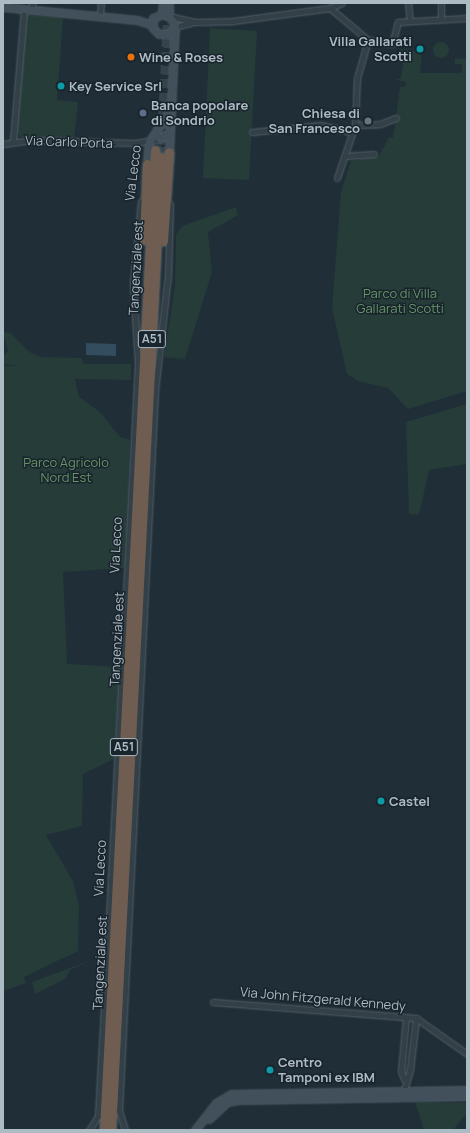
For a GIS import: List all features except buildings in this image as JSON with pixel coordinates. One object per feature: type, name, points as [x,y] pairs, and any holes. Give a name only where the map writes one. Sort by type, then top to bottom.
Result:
[{"type":"highway","name":"Tangenziale est","points":[[104,1130],[149,330],[162,152]]},
{"type":"highway","points":[[149,330],[159,289],[162,152]]},
{"type":"highway","points":[[147,161],[142,295],[149,330]]},
{"type":"highway","name":"Tangenziale est","points":[[111,1130],[149,330]]},
{"type":"street","points":[[100,16],[101,3]]},
{"type":"street","points":[[163,3],[165,15]]},
{"type":"street","points":[[152,25],[165,15],[169,3]]},
{"type":"street","points":[[162,35],[174,28],[194,22],[270,17],[330,8],[342,3]]},
{"type":"street","points":[[408,3],[410,21]]},
{"type":"street","points":[[441,3],[441,19]]},
{"type":"street","points":[[3,7],[24,9],[32,6],[136,20],[152,25],[162,35],[171,50]]},
{"type":"street","points":[[330,8],[368,40],[392,44],[398,22],[467,18]]},
{"type":"street","points":[[13,140],[24,9]]},
{"type":"street","points":[[136,20],[165,15],[194,22]]},
{"type":"street","name":"Via Lecco","points":[[125,1130],[118,1110],[155,391],[168,276],[162,152],[168,133],[171,50],[174,28],[165,15]]},
{"type":"street","points":[[337,178],[355,125],[356,78],[368,40]]},
{"type":"street","name":"Via Lecco","points":[[90,1130],[98,1116],[138,364],[133,284],[149,142],[169,108]]},
{"type":"street","points":[[355,125],[380,124],[396,118]]},
{"type":"street","points":[[252,132],[320,125],[352,132]]},
{"type":"street","points":[[156,130],[168,133]]},
{"type":"street","name":"Via Lecco","points":[[156,130],[156,135],[160,139],[168,133]]},
{"type":"street","name":"Via Carlo Porta","points":[[135,143],[156,130]]},
{"type":"street","name":"Via Carlo Porta","points":[[3,144],[13,140],[135,143],[149,142],[160,139]]},
{"type":"street","points":[[135,143],[144,147],[147,161]]},
{"type":"street","points":[[345,156],[374,154]]},
{"type":"street","name":"Via John Fitzgerald Kennedy","points":[[213,1002],[416,1018],[467,1054]]},
{"type":"street","points":[[404,1079],[401,1071],[406,1018]]},
{"type":"street","points":[[402,1094],[404,1079],[410,1070],[416,1018]]},
{"type":"street","points":[[200,1130],[220,1106],[232,1100],[402,1094],[467,1090]]},
{"type":"street","points":[[195,1130],[216,1103],[231,1094],[402,1094],[467,1096]]},
{"type":"green space","points":[[27,15],[63,18],[57,100],[78,102],[74,139],[20,137],[16,131]]},
{"type":"green space","points":[[210,28],[257,31],[249,180],[203,178]]},
{"type":"green space","points":[[438,42],[444,42],[449,47],[447,56],[444,58],[438,58],[433,53],[433,47]]},
{"type":"green space","name":"Parco di Villa Gallarati Scotti","points":[[400,49],[422,52],[420,73],[462,73],[462,64],[455,64],[455,58],[467,59],[467,391],[408,409],[388,388],[358,381],[347,374],[332,308],[341,192],[351,161],[379,156],[389,137],[393,138],[400,87],[405,87],[406,82],[396,80],[401,78],[403,64]]},
{"type":"green space","points":[[236,207],[238,215],[208,232],[212,272],[185,359],[164,357],[175,286],[176,235],[182,226]]},
{"type":"green space","name":"Parco Agricolo Nord Est","points":[[3,332],[10,333],[29,352],[41,357],[81,358],[84,364],[131,364],[131,380],[75,379],[79,397],[100,412],[120,437],[130,440],[124,568],[63,572],[67,664],[119,667],[114,759],[83,774],[82,826],[46,835],[73,881],[79,906],[78,951],[24,977],[26,983],[3,991],[3,366],[18,366],[3,364],[3,356],[8,351]]},
{"type":"green space","points":[[467,404],[467,464],[429,470],[419,515],[409,514],[406,422]]},
{"type":"green space","points":[[94,959],[70,970],[65,979],[35,994],[32,982]]},
{"type":"green space","points":[[415,1102],[467,1103],[467,1113],[453,1130],[424,1130]]},
{"type":"water","points":[[86,343],[116,344],[116,356],[86,355]]},
{"type":"tunnel","points":[[161,155],[168,9]]},
{"type":"place","name":"Villa Gallarati Scotti","points":[[420,49]]},
{"type":"place","name":"Wine & Roses","points":[[131,57]]},
{"type":"place","name":"Key Service Srl","points":[[61,86]]},
{"type":"place","name":"Banca popolare di Sondrio","points":[[143,113]]},
{"type":"place","name":"Chiesa di San Francesco","points":[[368,121]]},
{"type":"place","name":"Castel","points":[[381,801]]},
{"type":"place","name":"Centro Tamponi ex IBM","points":[[270,1070]]}]
